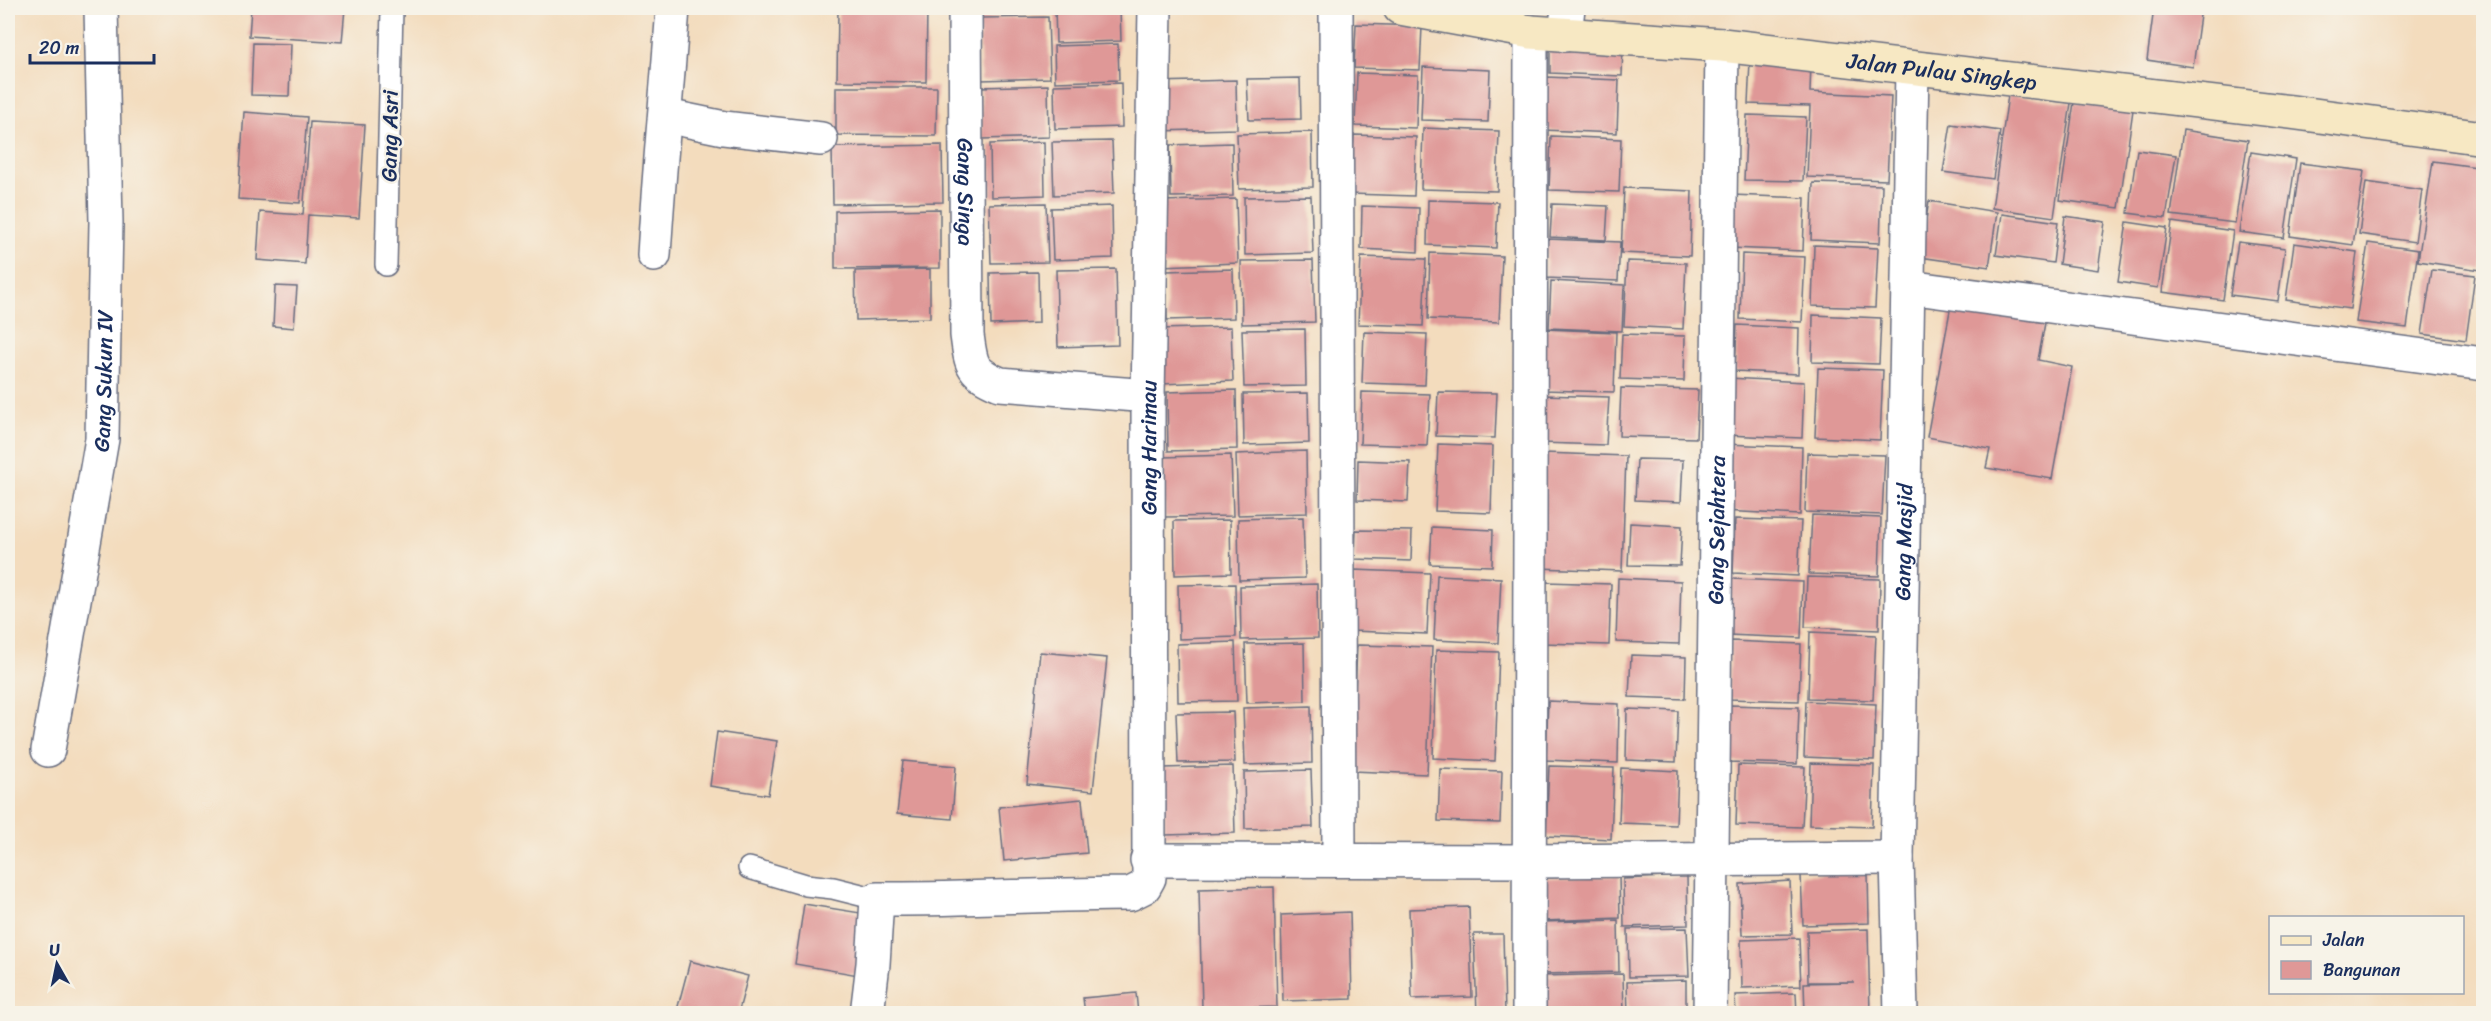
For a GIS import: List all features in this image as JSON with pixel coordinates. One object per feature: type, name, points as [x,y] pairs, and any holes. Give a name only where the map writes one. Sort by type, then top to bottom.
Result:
[{"type":"street","name":"Gang Sukun IV","points":[[48,750],[102,439],[106,222],[101,8]]},
{"type":"street","points":[[654,255],[673,8]]},
{"type":"street","name":"Gang Singa","points":[[965,8],[967,335],[970,359],[979,375],[1000,384],[1148,396]]},
{"type":"street","name":"Gang Harimau","points":[[1146,873],[1148,396],[1155,8]]},
{"type":"street","points":[[1336,8],[1339,860]]},
{"type":"street","name":"Jalan Pulau Singkep","points":[[1400,8],[1441,11],[1531,32],[1566,21],[1722,45],[2291,112],[2484,138]]},
{"type":"street","points":[[1529,1014],[1531,32]]},
{"type":"street","name":"Gang Sejahtera","points":[[1710,1014],[1722,45]]},
{"type":"street","name":"Gang Masjid","points":[[1900,1014],[1897,858],[1912,69]]},
{"type":"street","points":[[666,116],[724,128],[821,139]]},
{"type":"street","points":[[1908,287],[2484,364]]},
{"type":"street","points":[[867,1014],[877,899],[947,900],[1028,895],[1130,894],[1146,873],[1339,860],[1897,858]]},
{"type":"lane","name":"Gang Asri","points":[[386,265],[392,8]]},
{"type":"lane","points":[[749,868],[807,885],[833,888],[877,899]]},
{"type":"building","points":[[251,8],[345,8],[342,42],[249,36]]},
{"type":"building","points":[[838,8],[927,8],[926,82],[837,81]]},
{"type":"building","points":[[1055,8],[1120,8],[1121,41],[1056,43]]},
{"type":"building","points":[[2154,8],[2201,8],[2193,67],[2147,60]]},
{"type":"building","points":[[1048,17],[1050,78],[981,80],[979,18]]},
{"type":"building","points":[[1356,24],[1422,26],[1420,70],[1354,68]]},
{"type":"building","points":[[1550,38],[1623,42],[1622,76],[1550,73]]},
{"type":"building","points":[[253,43],[291,44],[289,96],[251,95]]},
{"type":"building","points":[[1118,44],[1119,80],[1055,82],[1054,46]]},
{"type":"building","points":[[1750,61],[1811,63],[1810,92],[1891,96],[1887,180],[1807,177],[1810,106],[1748,104]]},
{"type":"building","points":[[1423,67],[1490,70],[1488,122],[1421,120]]},
{"type":"building","points":[[1357,73],[1418,75],[1416,128],[1355,126]]},
{"type":"building","points":[[1546,77],[1619,80],[1617,133],[1543,130]]},
{"type":"building","points":[[1300,78],[1301,119],[1249,120],[1247,79]]},
{"type":"building","points":[[1236,80],[1237,129],[1156,131],[1154,82]]},
{"type":"building","points":[[1121,83],[1122,127],[1055,129],[1054,85]]},
{"type":"building","points":[[1048,85],[1049,137],[982,139],[981,87]]},
{"type":"building","points":[[836,87],[937,87],[936,136],[836,135]]},
{"type":"building","points":[[2008,95],[2071,103],[2054,217],[1992,208]]},
{"type":"building","points":[[2074,102],[2133,110],[2119,208],[2060,200]]},
{"type":"building","points":[[244,112],[307,117],[300,203],[238,199]]},
{"type":"building","points":[[1747,115],[1806,117],[1803,181],[1744,180]]},
{"type":"building","points":[[310,122],[365,125],[359,218],[308,215],[305,264],[257,260],[260,212],[303,215]]},
{"type":"building","points":[[1951,124],[2000,131],[1993,179],[1943,172]]},
{"type":"building","points":[[1423,128],[1499,131],[1497,191],[1421,189]]},
{"type":"building","points":[[2183,130],[2248,140],[2235,223],[2171,215]]},
{"type":"building","points":[[1312,132],[1313,187],[1239,189],[1237,134]]},
{"type":"building","points":[[1354,135],[1416,137],[1414,196],[1351,194]]},
{"type":"building","points":[[1551,136],[1621,139],[1619,192],[1549,190]]},
{"type":"building","points":[[1112,141],[1114,193],[1054,195],[1052,142]]},
{"type":"building","points":[[1044,142],[1045,195],[991,197],[990,144]]},
{"type":"building","points":[[1232,143],[1233,196],[1171,197],[1170,145]]},
{"type":"building","points":[[942,145],[943,202],[833,204],[832,147]]},
{"type":"building","points":[[2137,150],[2176,155],[2166,218],[2128,213]]},
{"type":"building","points":[[2251,152],[2296,159],[2284,238],[2239,232]]},
{"type":"building","points":[[2433,161],[2484,168],[2484,256],[2481,270],[2418,261]]},
{"type":"building","points":[[2300,163],[2364,171],[2353,245],[2290,236]]},
{"type":"building","points":[[2366,182],[2422,190],[2415,242],[2359,234]]},
{"type":"building","points":[[1813,183],[1882,185],[1880,243],[1811,240]]},
{"type":"building","points":[[1624,188],[1692,191],[1690,256],[1621,253]]},
{"type":"building","points":[[1732,195],[1805,198],[1803,251],[1730,248]]},
{"type":"building","points":[[1311,196],[1313,253],[1245,255],[1244,197]]},
{"type":"building","points":[[1236,199],[1238,263],[1161,266],[1160,201]]},
{"type":"building","points":[[1428,200],[1498,202],[1496,248],[1427,245]]},
{"type":"building","points":[[1929,201],[1997,212],[1989,267],[1920,257]]},
{"type":"building","points":[[1046,203],[1048,262],[991,263],[989,204]]},
{"type":"building","points":[[1552,204],[1608,206],[1606,240],[1550,237]]},
{"type":"building","points":[[1112,206],[1113,258],[1053,260],[1051,208]]},
{"type":"building","points":[[1362,206],[1419,208],[1418,252],[1361,249]]},
{"type":"building","points":[[940,209],[940,268],[835,269],[835,211]]},
{"type":"building","points":[[2002,214],[2058,222],[2053,263],[1996,255]]},
{"type":"building","points":[[2065,216],[2105,222],[2098,270],[2059,264]]},
{"type":"building","points":[[2127,222],[2167,228],[2158,288],[2118,282]]},
{"type":"building","points":[[2172,222],[2233,231],[2223,300],[2162,292]]},
{"type":"building","points":[[1547,239],[1620,242],[1618,281],[1546,278]]},
{"type":"building","points":[[2238,242],[2285,248],[2278,301],[2230,295]]},
{"type":"building","points":[[2294,243],[2357,252],[2350,309],[2286,300]]},
{"type":"building","points":[[2368,243],[2418,250],[2407,328],[2356,322]]},
{"type":"building","points":[[1814,245],[1878,248],[1875,308],[1812,306]]},
{"type":"building","points":[[1430,253],[1502,256],[1499,322],[1428,319]]},
{"type":"building","points":[[1742,254],[1805,257],[1802,322],[1740,319]]},
{"type":"building","points":[[1361,257],[1426,259],[1423,326],[1358,324]]},
{"type":"building","points":[[1313,260],[1315,322],[1242,324],[1241,261]]},
{"type":"building","points":[[1627,261],[1686,263],[1683,329],[1624,326]]},
{"type":"building","points":[[930,269],[930,318],[856,320],[855,271]]},
{"type":"building","points":[[1116,269],[1118,345],[1058,347],[1056,270]]},
{"type":"building","points":[[1233,269],[1234,318],[1167,320],[1166,271]]},
{"type":"building","points":[[2432,270],[2475,275],[2466,340],[2422,334]]},
{"type":"building","points":[[1038,272],[1039,323],[991,325],[990,273]]},
{"type":"building","points":[[1551,281],[1624,285],[1622,331],[1549,328]]},
{"type":"building","points":[[275,286],[297,287],[294,328],[273,326]]},
{"type":"building","points":[[1951,305],[2045,323],[2038,360],[2072,367],[2052,479],[1986,468],[1990,449],[1927,437]]},
{"type":"building","points":[[1813,315],[1881,318],[1879,364],[1812,362]]},
{"type":"building","points":[[1737,325],[1799,328],[1798,374],[1735,371]]},
{"type":"building","points":[[1231,327],[1233,381],[1161,384],[1160,329]]},
{"type":"building","points":[[1305,329],[1306,386],[1244,387],[1242,330]]},
{"type":"building","points":[[1544,329],[1616,332],[1614,392],[1542,390]]},
{"type":"building","points":[[1364,332],[1427,334],[1425,385],[1362,383]]},
{"type":"building","points":[[1622,334],[1685,336],[1684,381],[1620,379]]},
{"type":"building","points":[[1818,368],[1883,370],[1880,440],[1815,437]]},
{"type":"building","points":[[1728,378],[1804,382],[1802,438],[1726,435]]},
{"type":"building","points":[[1621,388],[1698,390],[1696,438],[1619,436]]},
{"type":"building","points":[[1236,390],[1237,449],[1168,451],[1167,392]]},
{"type":"building","points":[[1362,392],[1430,394],[1427,446],[1360,444]]},
{"type":"building","points":[[1438,392],[1497,393],[1495,438],[1436,436]]},
{"type":"building","points":[[1308,393],[1309,443],[1244,445],[1243,394]]},
{"type":"building","points":[[1542,395],[1609,397],[1606,445],[1540,443]]},
{"type":"building","points":[[1438,444],[1493,446],[1491,513],[1435,511]]},
{"type":"building","points":[[1725,444],[1802,447],[1800,515],[1722,511]]},
{"type":"building","points":[[1306,451],[1307,513],[1238,515],[1236,454]]},
{"type":"building","points":[[1543,453],[1626,456],[1622,571],[1538,568]]},
{"type":"building","points":[[1807,453],[1885,455],[1882,515],[1805,512]]},
{"type":"building","points":[[1231,455],[1233,516],[1165,517],[1163,457]]},
{"type":"building","points":[[1637,459],[1683,460],[1681,502],[1635,500]]},
{"type":"building","points":[[1358,460],[1410,462],[1408,502],[1357,500]]},
{"type":"building","points":[[1812,515],[1881,518],[1879,576],[1809,574]]},
{"type":"building","points":[[1303,517],[1305,578],[1239,580],[1238,519]]},
{"type":"building","points":[[1735,519],[1801,521],[1798,576],[1733,573]]},
{"type":"building","points":[[1230,520],[1231,573],[1175,575],[1174,521]]},
{"type":"building","points":[[1630,523],[1682,526],[1680,566],[1628,565]]},
{"type":"building","points":[[1432,527],[1493,530],[1492,566],[1430,564]]},
{"type":"building","points":[[1356,530],[1412,531],[1411,561],[1355,559]]},
{"type":"building","points":[[1354,570],[1430,573],[1427,634],[1352,631]]},
{"type":"building","points":[[1437,575],[1501,578],[1498,643],[1434,640]]},
{"type":"building","points":[[1807,577],[1880,579],[1879,630],[1805,627]]},
{"type":"building","points":[[1618,578],[1681,581],[1679,644],[1616,642]]},
{"type":"building","points":[[1731,579],[1803,582],[1801,638],[1728,635]]},
{"type":"building","points":[[1546,582],[1611,584],[1609,645],[1543,643]]},
{"type":"building","points":[[1235,584],[1236,637],[1179,639],[1178,585]]},
{"type":"building","points":[[1317,584],[1318,638],[1241,640],[1240,586]]},
{"type":"building","points":[[1810,632],[1876,635],[1873,700],[1808,698]]},
{"type":"building","points":[[1731,641],[1801,644],[1799,701],[1729,699]]},
{"type":"building","points":[[1235,642],[1237,701],[1178,702],[1177,644]]},
{"type":"building","points":[[1304,643],[1305,701],[1247,703],[1245,644]]},
{"type":"building","points":[[1357,645],[1432,647],[1427,774],[1352,771]]},
{"type":"building","points":[[1436,650],[1499,652],[1495,761],[1433,758]]},
{"type":"building","points":[[1040,652],[1107,658],[1093,791],[1027,784]]},
{"type":"building","points":[[1631,655],[1686,657],[1685,699],[1629,697]]},
{"type":"building","points":[[1548,701],[1619,704],[1618,763],[1546,760]]},
{"type":"building","points":[[1806,701],[1876,704],[1874,760],[1804,757]]},
{"type":"building","points":[[1729,705],[1799,707],[1797,764],[1727,762]]},
{"type":"building","points":[[1311,706],[1312,763],[1245,765],[1243,708]]},
{"type":"building","points":[[1627,709],[1678,711],[1676,762],[1626,760]]},
{"type":"building","points":[[1233,712],[1235,762],[1178,763],[1176,713]]},
{"type":"building","points":[[717,732],[777,741],[768,795],[710,786]]},
{"type":"building","points":[[903,761],[956,766],[952,819],[897,814]]},
{"type":"building","points":[[1811,763],[1874,765],[1872,827],[1809,825]]},
{"type":"building","points":[[1738,765],[1805,767],[1802,827],[1736,825]]},
{"type":"building","points":[[1233,766],[1235,833],[1165,835],[1163,768]]},
{"type":"building","points":[[1549,766],[1614,768],[1611,839],[1546,836]]},
{"type":"building","points":[[1621,768],[1678,771],[1676,825],[1619,823]]},
{"type":"building","points":[[1440,769],[1502,771],[1500,823],[1438,821]]},
{"type":"building","points":[[1311,770],[1313,827],[1245,829],[1244,772]]},
{"type":"building","points":[[1082,799],[1087,853],[1004,861],[999,807]]},
{"type":"building","points":[[1868,873],[1869,923],[1803,925],[1801,875]]},
{"type":"building","points":[[1619,876],[1620,918],[1543,921],[1542,878]]},
{"type":"building","points":[[1687,876],[1688,925],[1624,927],[1623,879]]},
{"type":"building","points":[[1790,881],[1792,934],[1742,935],[1740,884]]},
{"type":"building","points":[[1274,887],[1277,1007],[1202,1009],[1199,889]]},
{"type":"building","points":[[804,904],[867,914],[858,975],[795,964]]},
{"type":"building","points":[[1469,907],[1472,997],[1412,999],[1409,909]]},
{"type":"building","points":[[1350,912],[1352,999],[1283,1001],[1281,915]]},
{"type":"building","points":[[1618,920],[1619,972],[1543,974],[1542,922]]},
{"type":"building","points":[[1687,928],[1689,976],[1629,977],[1628,929]]},
{"type":"building","points":[[1868,929],[1870,1014],[1805,1014],[1804,983],[1854,982],[1808,982],[1807,931]]},
{"type":"building","points":[[1474,934],[1503,934],[1505,1014],[1477,1014]]},
{"type":"building","points":[[1799,938],[1801,986],[1742,988],[1741,940]]},
{"type":"building","points":[[690,961],[748,976],[738,1014],[676,1014]]},
{"type":"building","points":[[1623,974],[1624,1014],[1540,1014],[1539,976]]},
{"type":"building","points":[[1686,980],[1686,1014],[1628,1014],[1627,982]]},
{"type":"building","points":[[1136,993],[1138,1014],[1085,1014],[1083,998]]},
{"type":"building","points":[[1796,993],[1797,1014],[1736,1014],[1735,995]]}]
